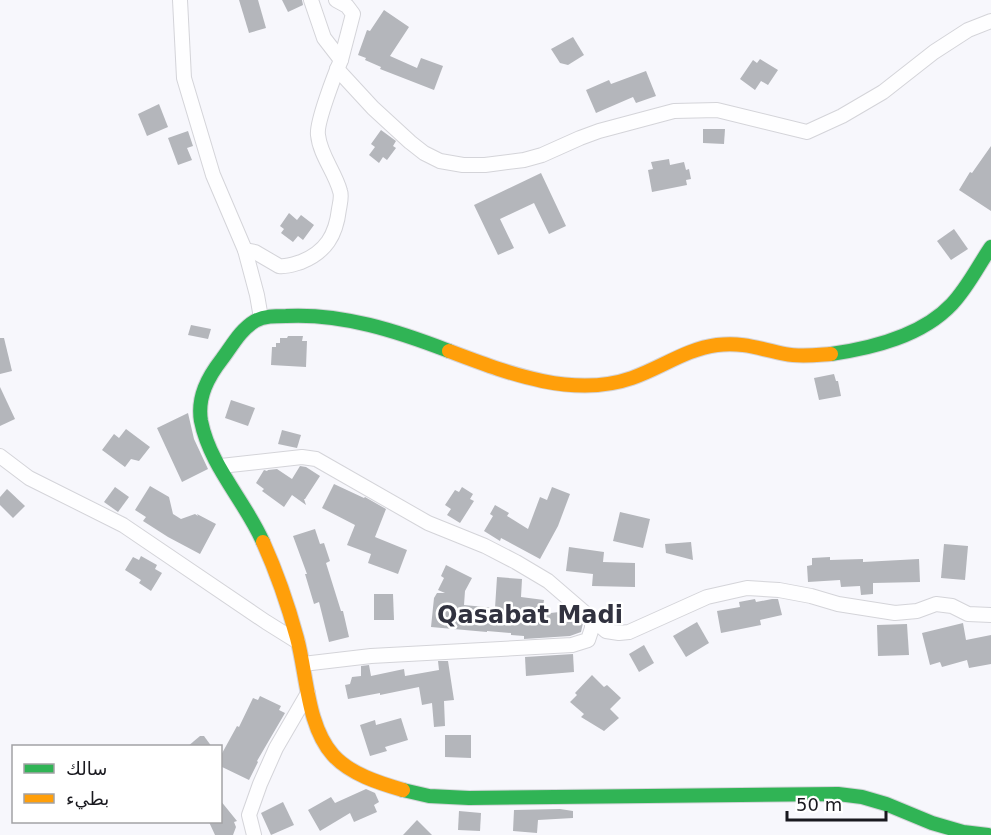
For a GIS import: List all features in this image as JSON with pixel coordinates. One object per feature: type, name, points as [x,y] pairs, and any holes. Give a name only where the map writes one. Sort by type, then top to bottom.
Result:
[{"type":"street","points":[[180,0],[184,78],[213,175],[245,250],[261,318]]},
{"type":"street","points":[[311,0],[324,38],[339,65],[373,108],[424,153],[440,161],[463,165],[524,160],[542,155],[599,131],[674,111],[717,110],[807,132],[842,116],[883,92],[934,52],[968,30],[991,21]]},
{"type":"street","points":[[245,250],[255,252],[273,264],[283,267],[315,256],[329,243],[338,219],[341,193],[317,134],[339,65],[352,14],[347,6],[336,0]]},
{"type":"street","points":[[988,835],[962,834],[886,804],[862,797],[838,794],[482,798],[425,795],[363,775],[340,763],[326,746],[318,728],[293,621],[266,546],[212,451],[206,437],[200,404],[204,388],[216,366],[248,326],[261,318],[288,315],[310,315],[352,322],[409,336],[511,373],[549,382],[593,386],[616,384],[647,374],[686,353],[701,348],[740,344],[787,355],[829,355],[853,351],[889,341],[921,327],[948,307],[959,295],[991,247]]},
{"type":"street","points":[[0,456],[28,478],[123,525],[298,642]]},
{"type":"street","points":[[220,466],[302,457],[316,459],[428,523],[485,546],[516,562],[548,581],[606,631],[629,632],[707,597],[747,588],[790,592],[838,604],[895,614],[917,612],[936,604],[952,606],[968,614],[991,615]]},
{"type":"street","points":[[303,664],[390,655],[572,645],[588,640],[592,619]]},
{"type":"street","points":[[254,835],[249,815],[260,784],[276,748],[308,693]]},
{"type":"building","points":[[239,0],[258,0],[266,28],[249,33]]},
{"type":"building","points":[[282,0],[302,0],[303,5],[288,12]]},
{"type":"building","points":[[384,10],[409,27],[390,56],[417,68],[421,58],[443,66],[434,90],[380,69],[381,67],[358,55],[367,30],[370,31]]},
{"type":"building","points":[[573,37],[584,55],[568,65],[560,63],[551,49]]},
{"type":"building","points":[[760,59],[778,70],[768,85],[761,81],[755,90],[740,79],[753,60],[757,63]]},
{"type":"building","points":[[646,71],[656,96],[636,103],[633,97],[596,113],[586,90],[609,80],[611,84]]},
{"type":"building","points":[[159,104],[168,127],[147,136],[138,114]]},
{"type":"building","points":[[703,129],[725,129],[724,144],[703,143]]},
{"type":"building","points":[[381,130],[396,141],[393,146],[396,148],[387,160],[383,157],[379,163],[369,155],[375,147],[371,144]]},
{"type":"building","points":[[188,131],[193,146],[187,148],[192,160],[178,165],[168,138]]},
{"type":"building","points":[[991,146],[991,211],[959,190]]},
{"type":"building","points":[[669,159],[670,165],[684,162],[686,170],[689,169],[691,179],[686,180],[687,185],[652,192],[648,170],[653,169],[651,162]]},
{"type":"building","points":[[541,173],[566,226],[549,234],[534,203],[500,219],[514,248],[498,255],[474,205]]},
{"type":"building","points":[[289,213],[297,220],[301,215],[314,225],[303,240],[298,236],[293,242],[281,233],[284,229],[280,226]]},
{"type":"building","points":[[954,229],[968,249],[951,260],[937,241]]},
{"type":"building","points":[[191,325],[211,329],[208,339],[188,335]]},
{"type":"building","points":[[303,336],[302,341],[307,341],[306,367],[271,365],[272,347],[280,343],[280,338]]},
{"type":"building","points":[[0,338],[4,338],[12,371],[0,374]]},
{"type":"building","points":[[834,374],[841,396],[819,400],[814,378]]},
{"type":"building","points":[[0,387],[15,419],[0,426]]},
{"type":"building","points":[[231,400],[255,408],[248,426],[225,418]]},
{"type":"building","points":[[188,413],[194,439],[208,469],[182,482],[157,428]]},
{"type":"building","points":[[126,429],[150,447],[139,461],[131,459],[125,467],[102,450],[114,434],[119,438]]},
{"type":"building","points":[[282,430],[301,435],[297,448],[278,444]]},
{"type":"building","points":[[300,466],[320,476],[304,499],[306,505],[292,495],[284,507],[262,491],[264,489],[256,483],[264,470],[277,469],[292,479]]},
{"type":"building","points":[[334,484],[386,509],[375,537],[407,550],[398,574],[368,563],[371,554],[347,545],[355,525],[322,508]]},
{"type":"building","points":[[150,486],[169,497],[173,514],[181,519],[195,514],[198,516],[197,514],[216,524],[200,554],[143,521],[146,517],[135,510]]},
{"type":"building","points":[[115,487],[129,497],[118,512],[104,502]]},
{"type":"building","points":[[462,487],[473,494],[470,499],[474,501],[460,523],[447,515],[451,509],[445,505],[455,490],[459,492]]},
{"type":"building","points":[[552,487],[570,494],[558,526],[540,559],[484,531],[493,516],[490,514],[495,505],[509,513],[507,516],[528,529],[540,497],[547,500]]},
{"type":"building","points":[[7,489],[25,506],[13,518],[0,505],[0,497]]},
{"type":"building","points":[[620,512],[650,519],[643,548],[613,541]]},
{"type":"building","points":[[315,529],[320,544],[324,543],[330,561],[326,563],[341,611],[343,611],[349,637],[329,642],[319,602],[314,604],[305,574],[307,574],[293,536]]},
{"type":"building","points":[[691,542],[693,560],[666,553],[665,544]]},
{"type":"building","points":[[944,544],[968,546],[965,580],[941,578]]},
{"type":"building","points":[[569,547],[604,552],[603,562],[635,563],[635,587],[592,586],[593,574],[566,571]]},
{"type":"building","points":[[141,556],[157,565],[155,569],[162,573],[151,591],[139,583],[141,580],[125,570],[133,557],[139,560]]},
{"type":"building","points":[[830,557],[830,560],[863,559],[863,562],[919,559],[920,582],[873,583],[873,594],[861,595],[860,586],[841,587],[840,580],[808,582],[807,566],[812,565],[812,558]]},
{"type":"building","points":[[446,565],[472,578],[465,591],[464,605],[495,608],[497,577],[522,579],[521,597],[544,600],[542,614],[568,611],[583,623],[581,632],[570,636],[524,639],[524,636],[511,635],[511,633],[431,627],[434,598],[437,593],[445,593],[438,590],[444,578],[441,576]]},
{"type":"building","points":[[374,594],[393,594],[394,620],[374,620]]},
{"type":"building","points":[[755,599],[756,602],[778,599],[782,615],[760,620],[761,625],[721,633],[717,611],[740,607],[739,602]]},
{"type":"building","points":[[697,622],[709,643],[686,657],[673,636]]},
{"type":"building","points":[[963,623],[966,640],[991,635],[991,664],[969,668],[967,660],[942,667],[940,662],[930,665],[922,633]]},
{"type":"building","points":[[907,624],[909,655],[878,656],[877,625]]},
{"type":"building","points":[[644,645],[654,663],[639,672],[629,654]]},
{"type":"building","points":[[573,654],[574,672],[526,676],[525,657]]},
{"type":"building","points":[[438,661],[448,661],[454,700],[444,701],[445,726],[434,727],[432,703],[422,705],[419,687],[348,699],[345,685],[350,684],[352,677],[361,676],[361,666],[369,665],[371,676],[404,669],[405,676],[439,670]]},
{"type":"building","points":[[592,675],[604,687],[607,685],[621,698],[610,709],[619,718],[604,731],[581,717],[584,714],[570,702],[577,695],[575,693]]},
{"type":"building","points":[[260,696],[281,706],[279,710],[285,713],[257,761],[249,780],[222,767],[222,753],[237,726],[239,727],[253,698],[258,700]]},
{"type":"building","points":[[401,718],[408,740],[385,747],[387,751],[370,756],[360,725],[375,720],[376,725]]},
{"type":"building","points":[[445,735],[471,735],[471,758],[445,757]]},
{"type":"building","points":[[200,736],[204,736],[211,745],[189,745]]},
{"type":"building","points":[[366,789],[375,793],[379,802],[374,805],[377,812],[354,822],[350,813],[320,831],[308,810],[331,797],[335,803]]},
{"type":"building","points":[[222,802],[237,821],[234,822],[236,827],[233,835],[215,835],[209,823],[222,823]]},
{"type":"building","points":[[283,802],[294,825],[271,835],[261,813]]},
{"type":"building","points":[[514,810],[573,811],[573,818],[538,820],[537,833],[513,831]]},
{"type":"building","points":[[459,811],[481,813],[480,831],[458,830]]},
{"type":"building","points":[[417,820],[432,835],[403,835]]},
{"type":"traffic: fast","points":[[831,354],[896,339],[940,315],[968,284],[991,247]]},
{"type":"traffic: fast","points":[[263,542],[212,453],[200,412],[202,396],[208,380],[245,329],[262,318],[328,317],[389,330],[449,351]]},
{"type":"traffic: fast","points":[[403,790],[429,796],[469,798],[838,794],[862,797],[886,804],[932,823],[963,832],[988,835]]},
{"type":"traffic: slow","points":[[449,351],[539,380],[586,386],[609,384],[632,378],[695,350],[717,345],[744,345],[785,354],[808,356],[831,354]]},
{"type":"traffic: slow","points":[[263,542],[290,613],[309,700],[324,743],[340,762],[356,773],[403,790]]},
{"type":"district","name":"Qasabat Madi","points":[[530,615]]}]
